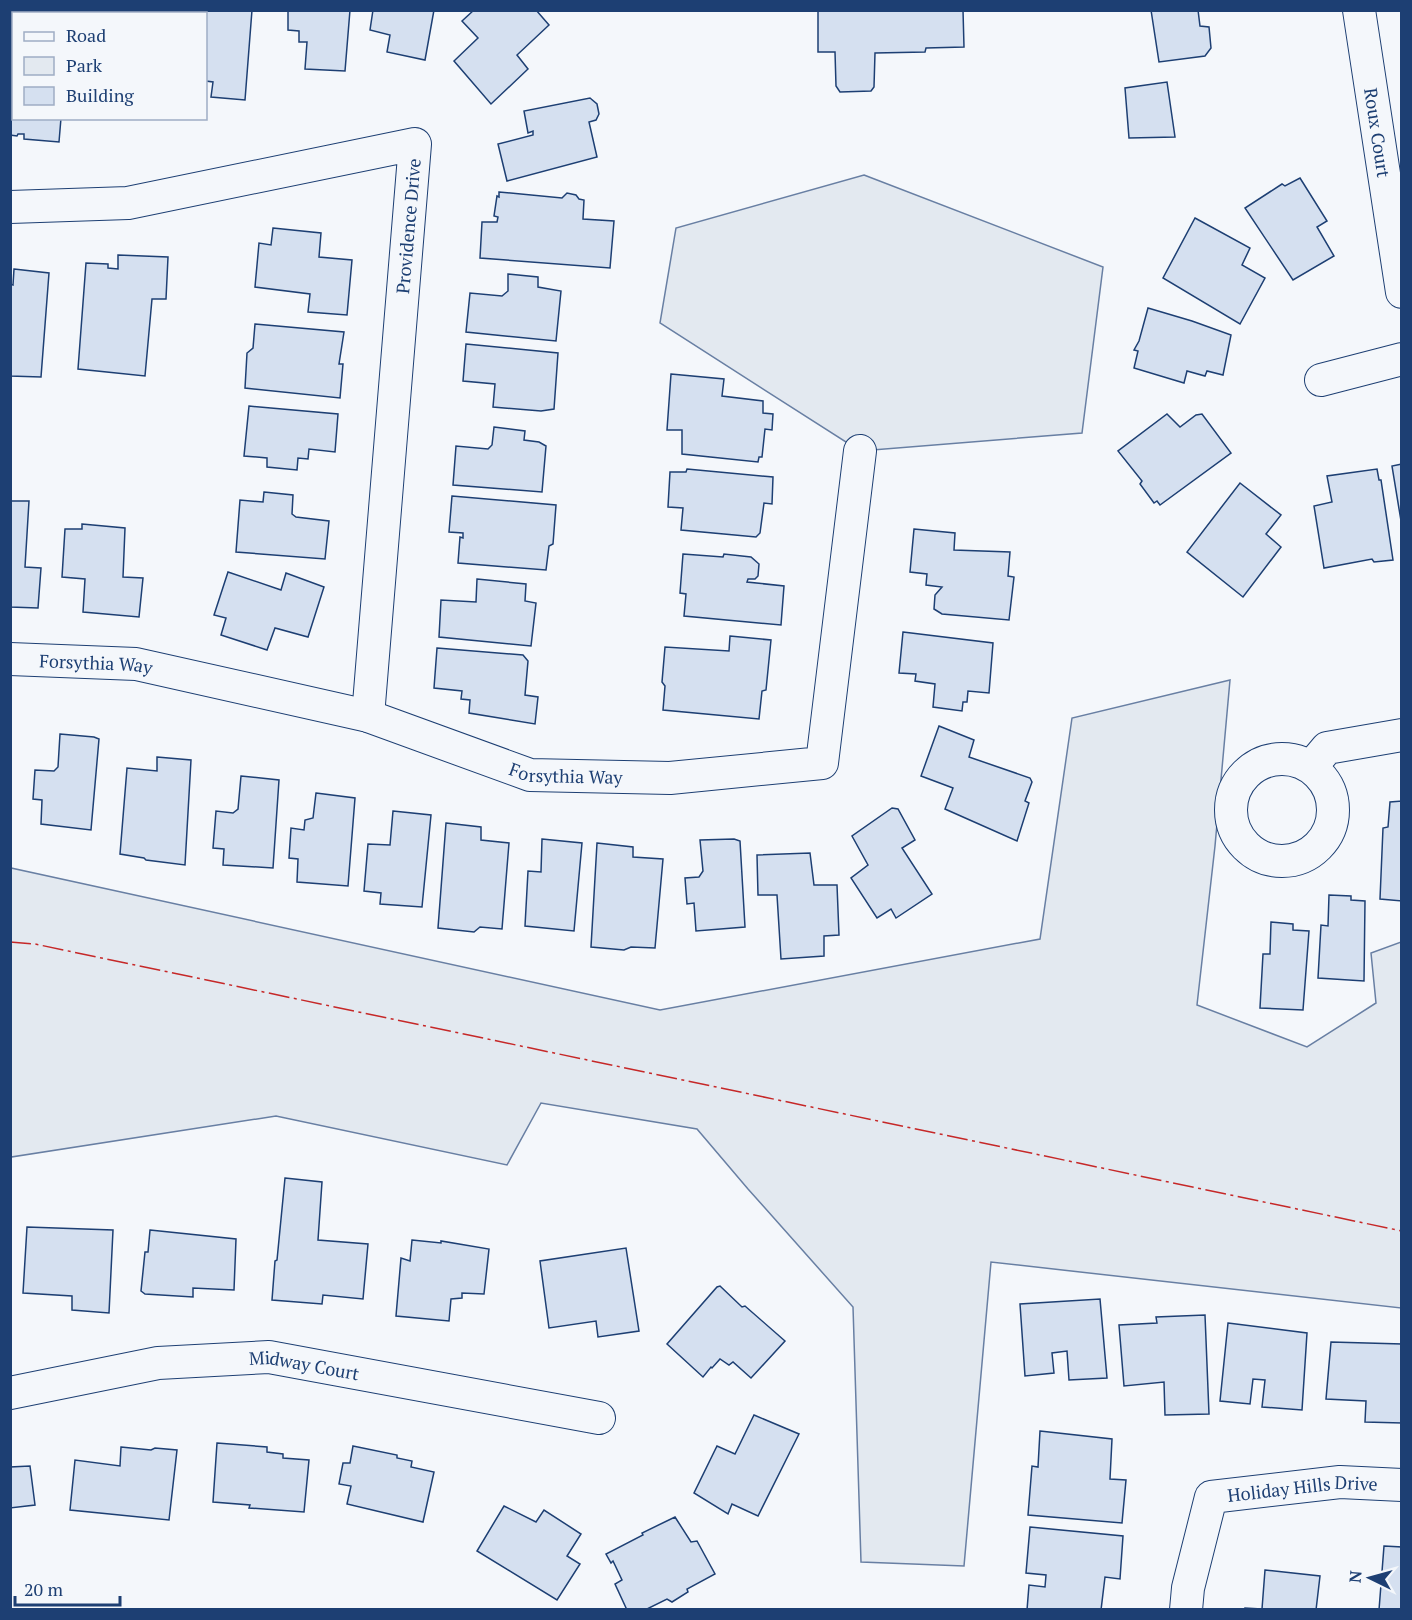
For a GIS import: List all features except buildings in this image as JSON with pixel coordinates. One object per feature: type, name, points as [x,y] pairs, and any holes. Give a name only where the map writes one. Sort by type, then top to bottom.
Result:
[{"type":"street","name":"Roux Court","points":[[1359,10],[1401,292]]},
{"type":"street","name":"Providence Drive","points":[[10,207],[128,203],[415,144],[368,716]]},
{"type":"street","points":[[1321,380],[1401,359]]},
{"type":"street","name":"Forsythia Way","points":[[10,659],[136,664],[368,716],[531,775],[670,778],[822,763],[860,451]]},
{"type":"street","points":[[1311,767],[1327,748],[1401,735]]},
{"type":"street","name":"Midway Court","points":[[10,1394],[158,1363],[269,1357],[599,1418]]},
{"type":"street","name":"Holiday Hills Drive","points":[[1186,1610],[1188,1588],[1211,1497],[1340,1482],[1401,1485]]},
{"type":"green space","points":[[864,175],[1103,267],[1082,433],[860,451],[660,323],[676,228]]},
{"type":"green space","points":[[1230,680],[1215,846],[1197,1005],[1307,1047],[1376,1003],[1371,953],[1401,942],[1401,1308],[991,1262],[964,1566],[861,1562],[853,1307],[697,1129],[541,1103],[507,1165],[276,1116],[11,1157],[11,868],[660,1010],[1040,939],[1072,718]]},
{"type":"power","points":[[10,942],[35,944],[1402,1231]]}]
